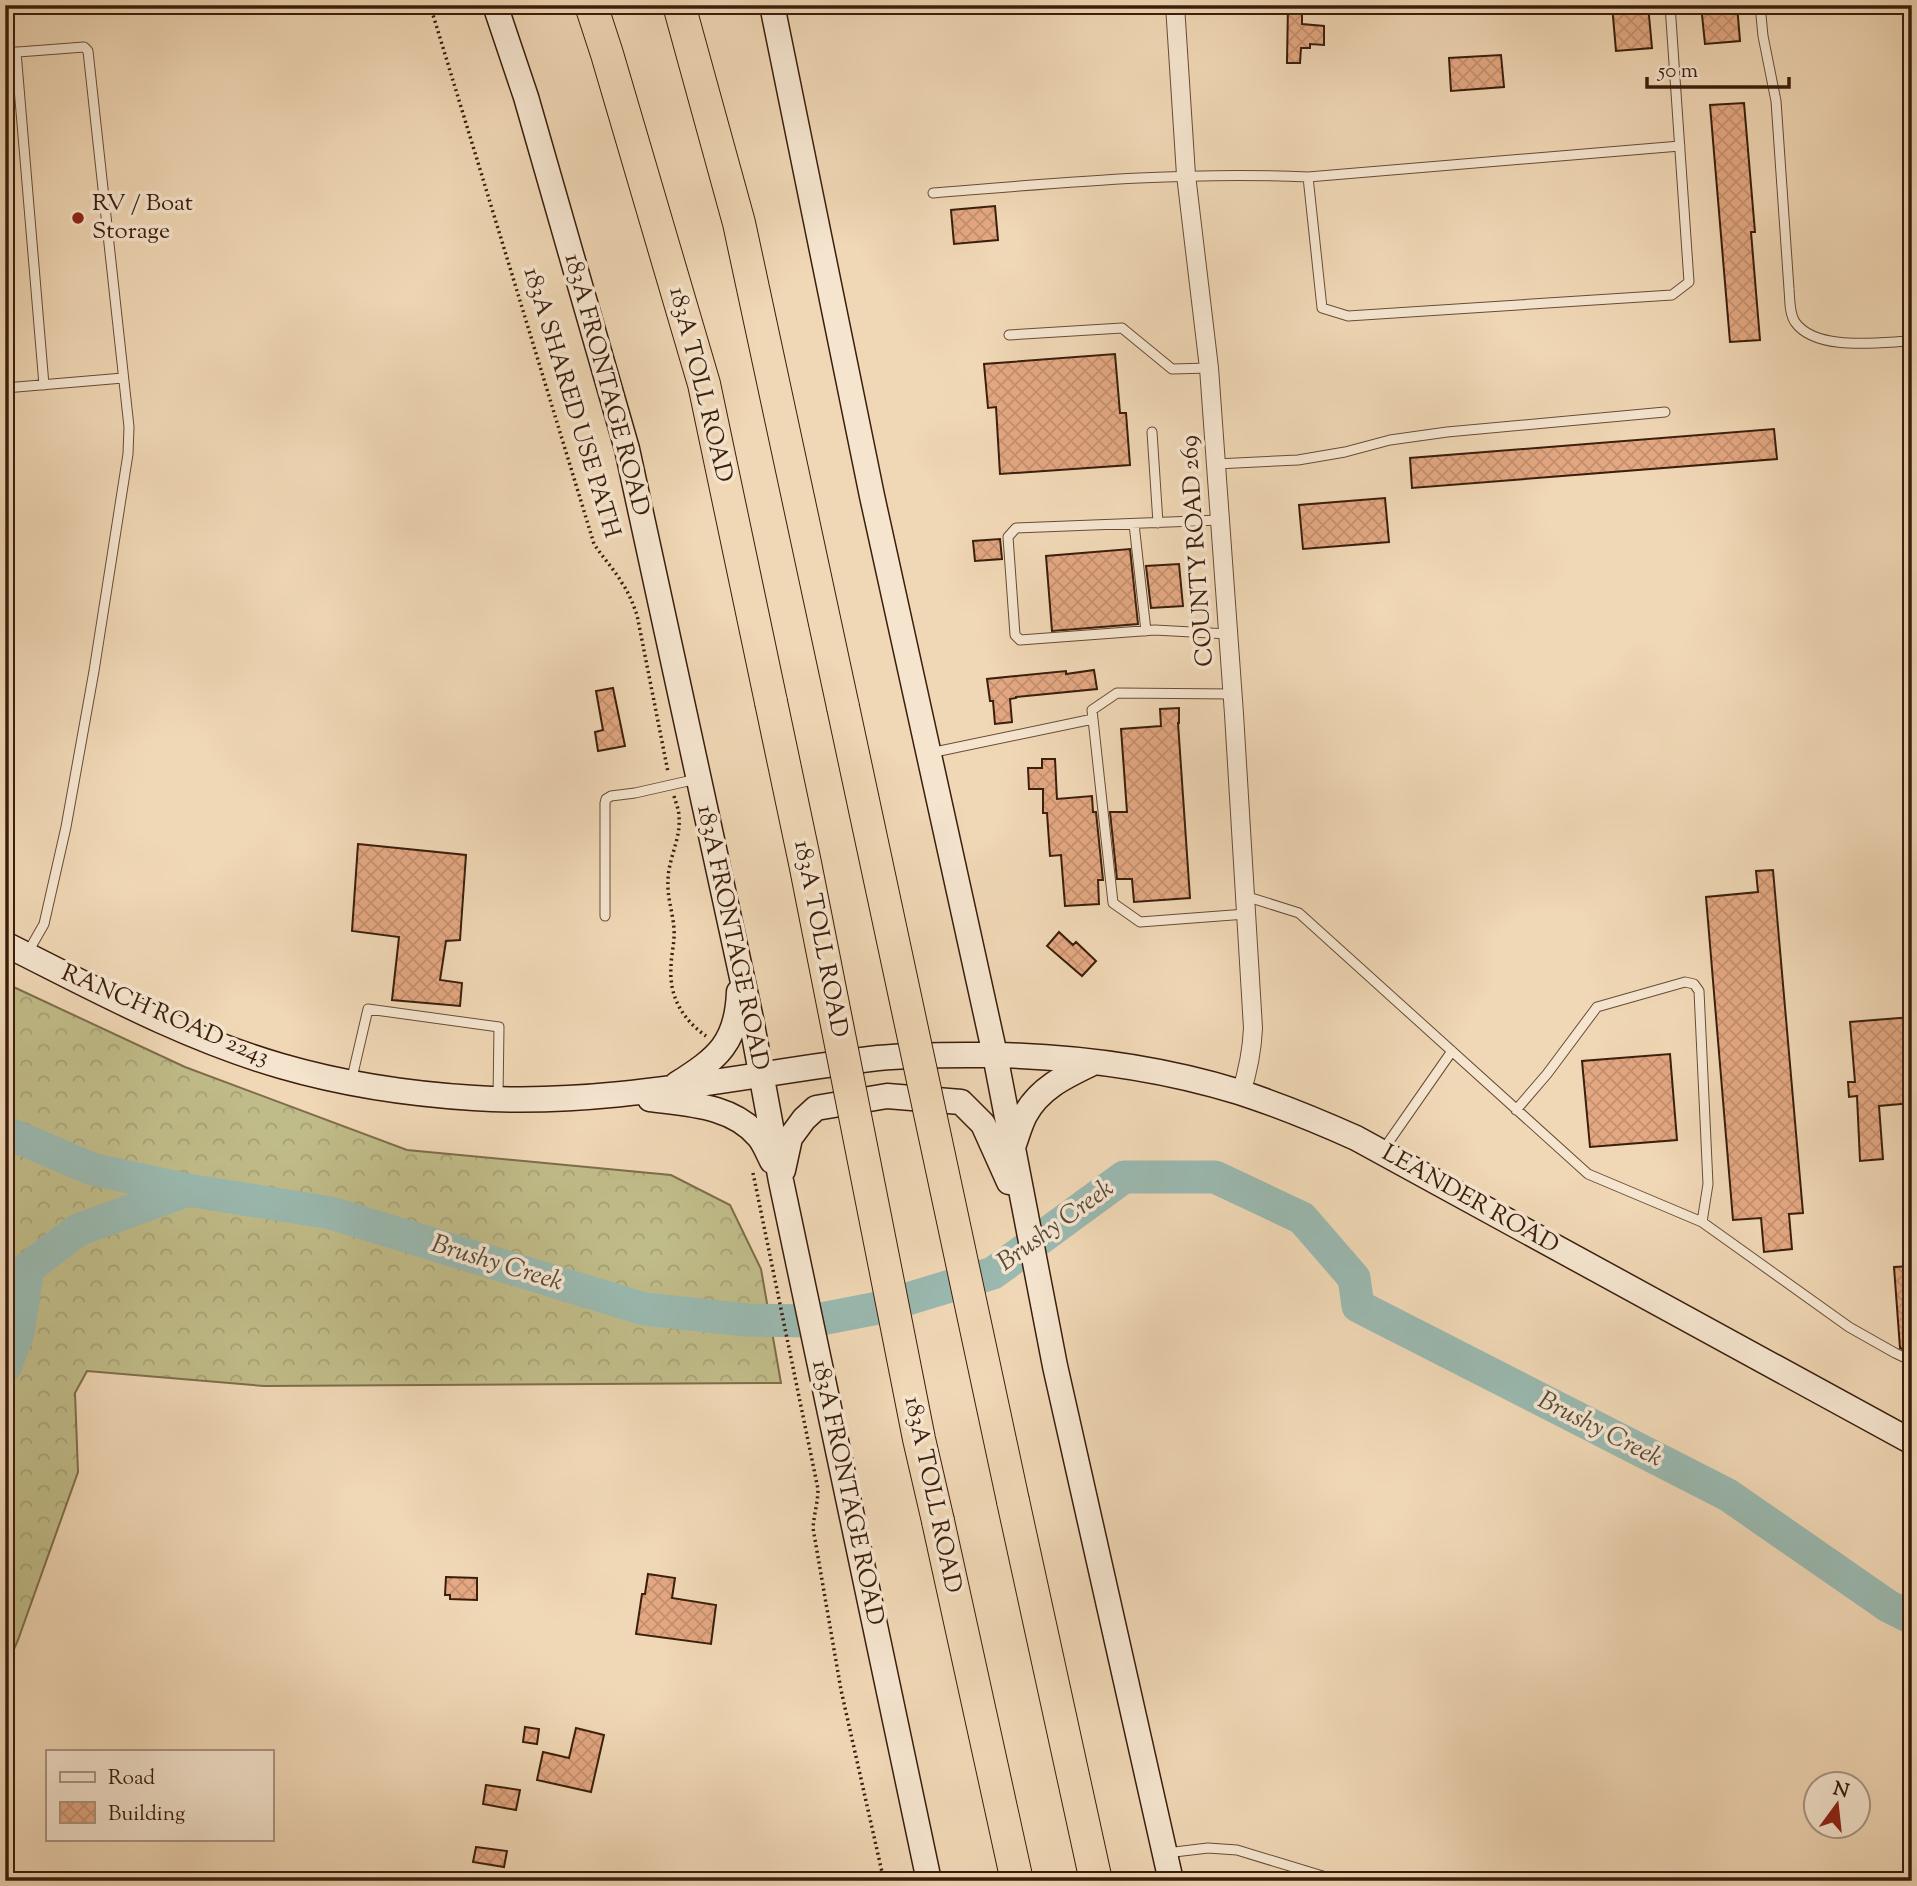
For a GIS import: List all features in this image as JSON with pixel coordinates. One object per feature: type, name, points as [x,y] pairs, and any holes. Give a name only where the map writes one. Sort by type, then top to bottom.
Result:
[{"type":"highway","name":"183A TOLL ROAD","points":[[591,5],[704,384],[808,877],[916,1426],[1017,1881]]},
{"type":"highway","points":[[680,5],[739,223],[1096,1881]]},
{"type":"main road","name":"183A FRONTAGE ROAD","points":[[495,5],[526,97],[627,449],[738,960],[781,1181],[929,1881]]},
{"type":"main road","points":[[772,5],[872,496],[995,1055],[1008,1154],[1026,1222],[1055,1366],[1171,1881]]},
{"type":"main road","name":"RANCH ROAD 2243","points":[[16,949],[135,1009],[219,1045],[281,1066],[409,1092],[542,1100],[619,1095],[903,1056],[938,1053],[995,1055]]},
{"type":"main road","points":[[670,1088],[710,1062],[726,1043],[735,1025],[738,1008],[738,960]]},
{"type":"main road","name":"LEANDER ROAD","points":[[995,1055],[1095,1062],[1148,1070],[1241,1093],[1296,1112],[1356,1138],[1912,1442]]},
{"type":"main road","points":[[1008,1154],[1025,1116],[1040,1095],[1059,1079],[1095,1062]]},
{"type":"main road","points":[[619,1095],[708,1107],[731,1116],[747,1125],[760,1138],[781,1181]]},
{"type":"main road","points":[[781,1181],[790,1138],[816,1108],[887,1096],[961,1102],[1008,1154]]},
{"type":"street","name":"COUNTY ROAD 269","points":[[1175,5],[1186,175],[1209,368],[1254,1028],[1248,1072],[1241,1093]]},
{"type":"lane","points":[[1308,177],[1322,307],[1348,316],[1672,295],[1689,282],[1670,5]]},
{"type":"lane","points":[[1760,5],[1763,36],[1776,101],[1793,320],[1818,338],[1838,342],[1855,344],[1912,341]]},
{"type":"lane","points":[[16,949],[44,924],[66,827],[128,454],[129,428],[88,51],[84,47],[10,53],[44,385]]},
{"type":"lane","points":[[933,193],[1127,177],[1308,177],[1680,146]]},
{"type":"lane","points":[[1009,335],[1122,328],[1172,369],[1209,368]]},
{"type":"lane","points":[[5,388],[123,378]]},
{"type":"lane","points":[[1216,464],[1297,460],[1345,452],[1390,440],[1447,432],[1665,412]]},
{"type":"lane","points":[[1152,432],[1158,523]]},
{"type":"lane","points":[[1220,520],[1016,528],[1008,537],[1015,635],[1020,640],[1146,631],[1228,634]]},
{"type":"lane","points":[[1134,524],[1146,631]]},
{"type":"lane","points":[[1233,694],[1117,693],[1092,709],[1113,903],[1140,922],[1245,905],[1299,913],[1588,1174],[1702,1222],[1849,1327],[1912,1361]]},
{"type":"lane","points":[[929,753],[1093,719]]},
{"type":"lane","points":[[605,916],[606,799],[698,778]]},
{"type":"lane","points":[[1516,1110],[1597,1007],[1685,982],[1694,984],[1699,991],[1708,1184],[1702,1222]]},
{"type":"lane","points":[[351,1082],[368,1009],[499,1027],[498,1099]]},
{"type":"lane","points":[[1382,1152],[1452,1051]]},
{"type":"lane","points":[[1165,1853],[1208,1848],[1237,1850],[1339,1881]]},
{"type":"path","name":"183A SHARED USE PATH","points":[[430,5],[594,544],[621,581],[637,615],[679,816],[668,882],[675,931],[671,967],[673,993],[677,1005],[694,1027],[712,1041]]},
{"type":"path","points":[[758,1196],[818,1489],[813,1528],[841,1690],[884,1881]]},
{"type":"green space","points":[[5,983],[185,1067],[407,1150],[671,1175],[730,1205],[761,1269],[781,1383],[264,1386],[87,1371],[75,1393],[78,1472],[5,1670]]},
{"type":"building","points":[[1288,5],[1302,5],[1302,24],[1324,26],[1324,45],[1310,44],[1310,48],[1301,48],[1300,63],[1287,63]]},
{"type":"building","points":[[1612,5],[1648,5],[1652,48],[1616,51]]},
{"type":"building","points":[[1701,5],[1737,5],[1740,41],[1705,44]]},
{"type":"building","points":[[1501,55],[1504,87],[1451,91],[1449,58]]},
{"type":"building","points":[[1744,103],[1755,232],[1751,232],[1760,340],[1730,342],[1710,105]]},
{"type":"building","points":[[995,206],[998,240],[954,244],[951,210]]},
{"type":"building","points":[[1115,354],[1120,413],[1126,413],[1130,465],[1000,474],[996,407],[988,408],[984,364]]},
{"type":"building","points":[[1774,429],[1777,459],[1412,488],[1410,458]]},
{"type":"building","points":[[1385,498],[1389,542],[1303,549],[1299,505]]},
{"type":"building","points":[[1000,539],[1002,559],[975,561],[973,541]]},
{"type":"building","points":[[1130,549],[1138,624],[1052,631],[1046,556]]},
{"type":"building","points":[[1179,564],[1183,606],[1151,608],[1146,566]]},
{"type":"building","points":[[1094,670],[1097,689],[1010,699],[1012,722],[995,724],[987,679]]},
{"type":"building","points":[[613,688],[625,746],[598,751],[595,732],[603,730],[596,691]]},
{"type":"building","points":[[1179,708],[1190,898],[1134,902],[1132,879],[1117,879],[1110,812],[1127,812],[1121,729],[1161,726],[1160,709]]},
{"type":"building","points":[[1042,759],[1055,759],[1057,799],[1092,796],[1103,880],[1098,880],[1099,904],[1065,906],[1061,855],[1050,856],[1047,813],[1043,813],[1043,789],[1029,789],[1028,768],[1042,768]]},
{"type":"building","points":[[358,844],[466,855],[460,940],[446,941],[440,980],[462,983],[460,1006],[392,1000],[399,937],[352,931]]},
{"type":"building","points":[[1773,870],[1803,1213],[1789,1214],[1792,1249],[1764,1252],[1761,1218],[1733,1220],[1706,897],[1758,892],[1756,871]]},
{"type":"building","points":[[1059,932],[1073,945],[1076,942],[1096,961],[1082,976],[1047,946]]},
{"type":"building","points":[[1912,1017],[1912,1103],[1879,1106],[1883,1159],[1860,1161],[1857,1096],[1849,1097],[1848,1082],[1855,1082],[1850,1022]]},
{"type":"building","points":[[1670,1054],[1677,1140],[1590,1147],[1582,1061]]},
{"type":"building","points":[[1912,1266],[1912,1350],[1905,1350],[1900,1348],[1894,1267]]},
{"type":"building","points":[[648,1574],[675,1578],[672,1598],[716,1605],[711,1644],[636,1634]]},
{"type":"building","points":[[446,1577],[477,1578],[477,1600],[450,1599],[450,1595],[445,1595]]},
{"type":"building","points":[[525,1727],[539,1729],[537,1744],[523,1742]]},
{"type":"building","points":[[576,1728],[604,1735],[591,1792],[537,1780],[543,1752],[569,1758]]},
{"type":"building","points":[[486,1785],[520,1790],[516,1810],[483,1804]]},
{"type":"building","points":[[476,1847],[507,1851],[504,1867],[473,1862]]},
{"type":"waterway","name":"Brushy Creek","points":[[5,1132],[92,1169],[188,1190],[331,1213],[644,1309],[747,1320],[811,1321],[878,1308],[993,1273],[1124,1177],[1215,1177],[1302,1218],[1354,1278],[1358,1306],[1728,1495],[1888,1606],[1912,1618]]},
{"type":"waterway","points":[[5,1367],[18,1333],[28,1268],[78,1230],[188,1190]]},
{"type":"place","name":"RV / Boat Storage","points":[[78,218]]}]
